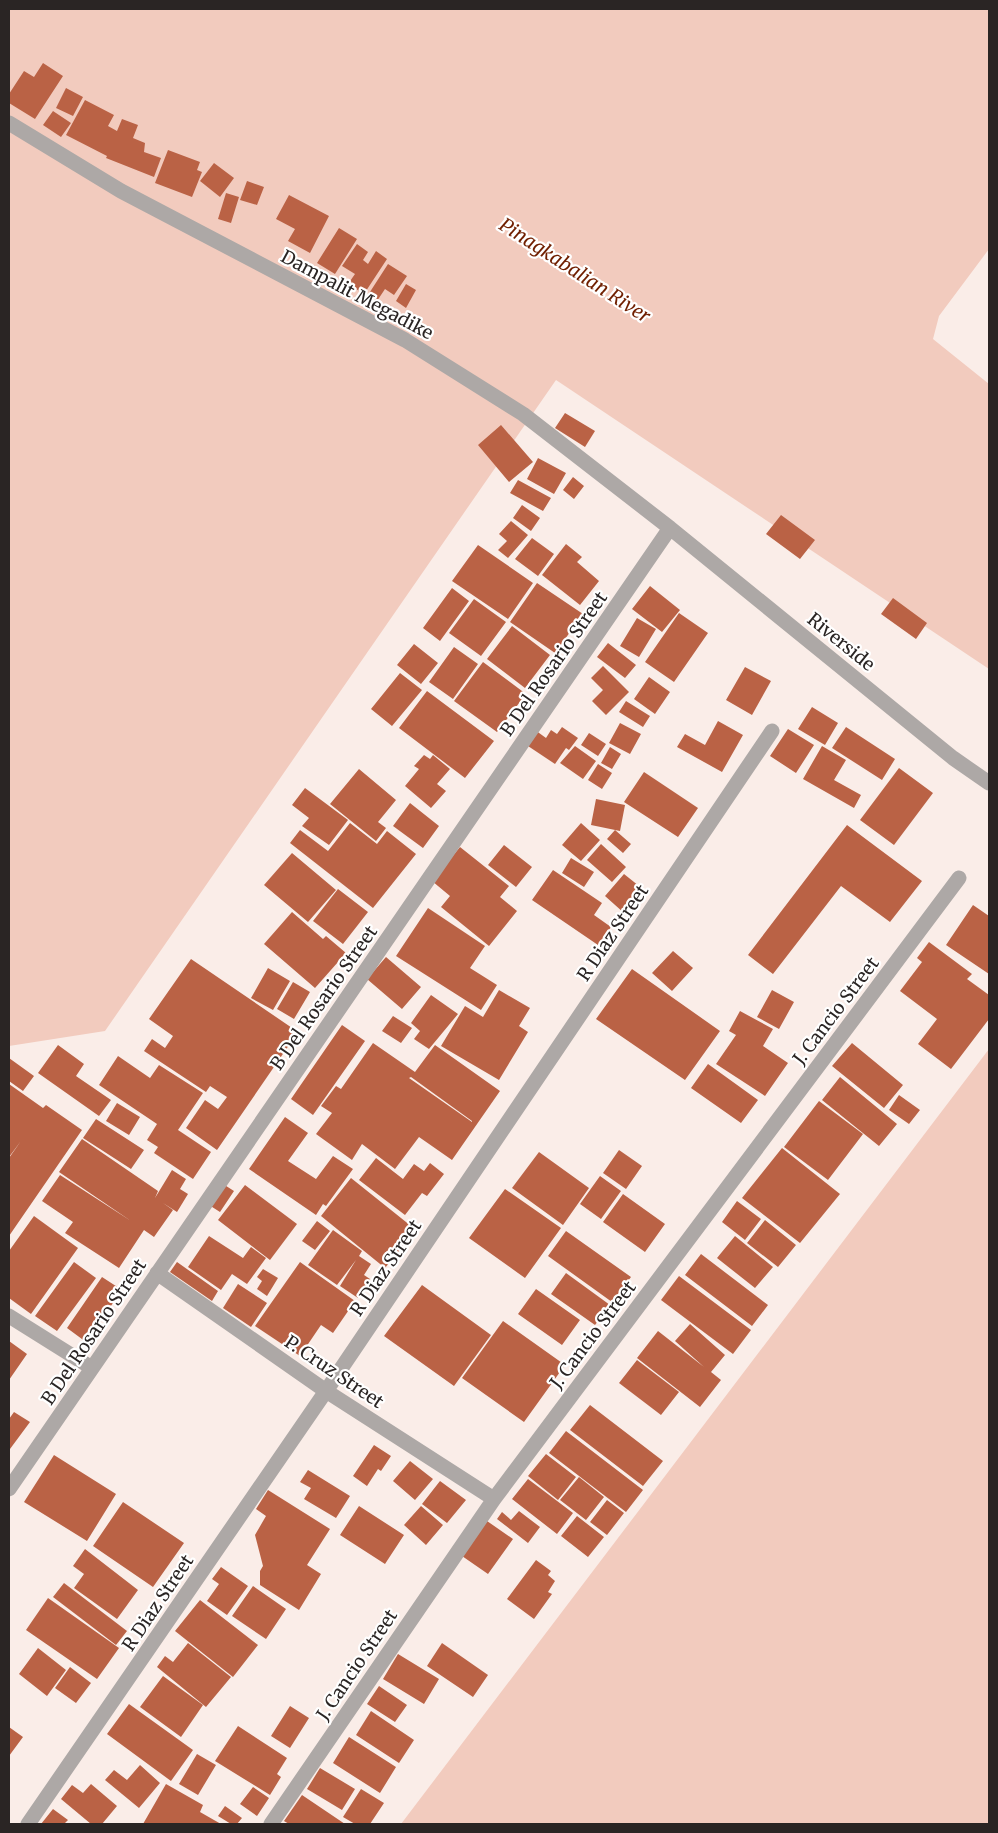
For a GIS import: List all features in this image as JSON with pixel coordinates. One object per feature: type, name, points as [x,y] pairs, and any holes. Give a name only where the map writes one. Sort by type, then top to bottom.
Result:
[{"type":"street","name":"Dampalit Megadike","points":[[9,123],[122,191],[406,340],[523,414],[670,528]]},
{"type":"street","name":"Riverside","points":[[670,528],[953,758],[989,783]]},
{"type":"street","name":"B Del Rosario Street","points":[[9,1489],[670,528]]},
{"type":"street","name":"R Diaz Street","points":[[28,1824],[326,1390],[772,731]]},
{"type":"street","name":"J. Cancio Street","points":[[271,1824],[494,1499],[959,878]]},
{"type":"street","name":"P. Cruz Street","points":[[157,1273],[326,1390],[494,1499]]},
{"type":"street","points":[[9,1316],[92,1368]]},
{"type":"water","name":"Pinagkabalian River","points":[[9,9],[989,9],[989,249],[939,316],[933,339],[989,384],[989,669],[556,380],[105,1031],[9,1046]]},
{"type":"water","points":[[989,1049],[989,1824],[401,1824]]},
{"type":"building","points":[[43,63],[63,76],[35,119],[9,103],[9,94],[24,71],[34,77]]},
{"type":"building","points":[[66,88],[83,97],[73,116],[56,108]]},
{"type":"building","points":[[85,100],[114,115],[108,126],[117,131],[122,119],[138,125],[133,138],[145,143],[144,152],[161,158],[154,177],[106,158],[107,156],[66,135]]},
{"type":"building","points":[[53,111],[71,123],[61,137],[43,125]]},
{"type":"building","points":[[168,150],[200,162],[197,170],[202,172],[192,197],[155,183]]},
{"type":"building","points":[[214,163],[234,178],[220,197],[200,181]]},
{"type":"building","points":[[247,181],[264,187],[257,205],[240,200]]},
{"type":"building","points":[[226,193],[239,197],[231,223],[218,219]]},
{"type":"building","points":[[289,195],[329,216],[310,253],[288,241],[295,229],[276,219]]},
{"type":"building","points":[[339,228],[357,239],[335,274],[317,263]]},
{"type":"building","points":[[357,244],[368,252],[363,260],[368,264],[376,251],[387,259],[364,294],[348,284],[355,274],[342,266]]},
{"type":"building","points":[[388,264],[407,276],[394,295],[385,289],[377,301],[368,295]]},
{"type":"building","points":[[406,284],[416,290],[406,308],[396,301]]},
{"type":"building","points":[[565,413],[595,431],[585,447],[555,428]]},
{"type":"building","points":[[501,425],[533,462],[509,482],[478,445]]},
{"type":"building","points":[[538,458],[566,473],[554,494],[527,479]]},
{"type":"building","points":[[573,477],[584,486],[574,499],[563,490]]},
{"type":"building","points":[[518,480],[551,498],[543,511],[510,493]]},
{"type":"building","points":[[522,505],[540,518],[531,531],[513,518]]},
{"type":"building","points":[[781,515],[815,540],[800,559],[766,534]]},
{"type":"building","points":[[511,521],[528,535],[508,558],[498,550],[507,541],[499,534]]},
{"type":"building","points":[[532,538],[554,554],[538,576],[515,559]]},
{"type":"building","points":[[566,544],[582,557],[577,562],[599,581],[580,605],[542,575]]},
{"type":"building","points":[[478,545],[533,583],[508,619],[452,581]]},
{"type":"building","points":[[537,583],[583,614],[555,653],[510,622]]},
{"type":"building","points":[[650,586],[680,610],[662,632],[632,609]]},
{"type":"building","points":[[452,588],[469,601],[440,641],[423,628]]},
{"type":"building","points":[[893,598],[927,623],[916,639],[881,614]]},
{"type":"building","points":[[474,599],[506,622],[481,656],[449,633]]},
{"type":"building","points":[[679,613],[708,633],[674,682],[645,662]]},
{"type":"building","points":[[637,618],[656,629],[639,657],[620,646]]},
{"type":"building","points":[[512,626],[550,655],[525,688],[487,659]]},
{"type":"building","points":[[608,643],[636,665],[625,678],[597,657]]},
{"type":"building","points":[[414,644],[438,663],[421,684],[397,665]]},
{"type":"building","points":[[454,647],[478,664],[453,699],[429,682]]},
{"type":"building","points":[[483,662],[526,694],[497,732],[454,701]]},
{"type":"building","points":[[603,666],[629,692],[606,715],[592,701],[603,690],[591,678]]},
{"type":"building","points":[[745,667],[771,681],[752,715],[726,700]]},
{"type":"building","points":[[400,673],[422,690],[392,726],[371,709]]},
{"type":"building","points":[[649,677],[670,692],[655,714],[634,699]]},
{"type":"building","points":[[427,691],[494,741],[465,778],[399,728]]},
{"type":"building","points":[[626,701],[650,716],[643,727],[619,712]]},
{"type":"building","points":[[812,707],[838,723],[825,745],[798,729]]},
{"type":"building","points":[[718,721],[743,735],[722,772],[677,747],[685,734],[705,745]]},
{"type":"building","points":[[620,723],[641,734],[630,754],[609,743]]},
{"type":"building","points":[[562,727],[578,738],[569,750],[566,748],[555,764],[525,744],[535,730],[546,738],[551,730],[557,734]]},
{"type":"building","points":[[846,727],[895,759],[882,780],[832,748]]},
{"type":"building","points":[[788,729],[814,745],[796,773],[770,756]]},
{"type":"building","points":[[589,733],[606,744],[598,756],[581,745]]},
{"type":"building","points":[[575,746],[596,761],[583,779],[560,763]]},
{"type":"building","points":[[822,746],[846,760],[834,780],[861,795],[854,808],[803,779]]},
{"type":"building","points":[[610,747],[621,754],[612,769],[601,763]]},
{"type":"building","points":[[424,755],[430,759],[433,755],[450,769],[437,784],[446,791],[431,808],[405,786],[419,769],[414,766]]},
{"type":"building","points":[[598,764],[612,773],[602,789],[588,780]]},
{"type":"building","points":[[899,768],[933,793],[894,845],[860,820]]},
{"type":"building","points":[[359,769],[396,800],[378,822],[386,828],[376,841],[330,804]]},
{"type":"building","points":[[644,772],[698,808],[678,837],[624,802]]},
{"type":"building","points":[[305,788],[348,820],[329,845],[302,826],[309,818],[292,805]]},
{"type":"building","points":[[596,799],[625,805],[620,831],[591,825]]},
{"type":"building","points":[[410,803],[439,826],[423,848],[393,826]]},
{"type":"building","points":[[350,823],[377,844],[387,831],[416,854],[373,908],[290,843],[300,830],[328,851]]},
{"type":"building","points":[[581,823],[600,840],[581,861],[562,845]]},
{"type":"building","points":[[847,825],[922,881],[890,922],[841,886],[773,974],[748,955]]},
{"type":"building","points":[[615,830],[631,844],[623,853],[607,839]]},
{"type":"building","points":[[601,844],[626,867],[612,882],[587,860]]},
{"type":"building","points":[[504,845],[532,867],[516,887],[488,865]]},
{"type":"building","points":[[460,847],[509,886],[500,897],[517,911],[489,946],[441,907],[450,896],[432,881]]},
{"type":"building","points":[[292,853],[336,890],[308,922],[264,885]]},
{"type":"building","points":[[571,858],[594,872],[584,887],[562,873]]},
{"type":"building","points":[[553,870],[602,903],[594,915],[611,927],[598,945],[532,900]]},
{"type":"building","points":[[624,874],[644,890],[624,913],[605,896]]},
{"type":"building","points":[[338,889],[368,912],[343,944],[313,921]]},
{"type":"building","points":[[973,905],[989,916],[989,974],[946,945]]},
{"type":"building","points":[[428,908],[485,946],[470,968],[497,985],[481,1010],[396,956]]},
{"type":"building","points":[[292,912],[323,939],[326,936],[346,953],[315,988],[264,944]]},
{"type":"building","points":[[929,942],[972,974],[967,979],[989,995],[989,1019],[951,1069],[918,1044],[937,1019],[900,991],[922,962],[917,958]]},
{"type":"building","points":[[673,951],[693,968],[672,991],[652,973]]},
{"type":"building","points":[[386,957],[421,987],[402,1009],[367,979]]},
{"type":"building","points":[[191,959],[298,1032],[217,1150],[186,1128],[205,1100],[218,1109],[227,1097],[210,1086],[206,1092],[144,1051],[152,1039],[165,1048],[173,1036],[149,1019]]},
{"type":"building","points":[[268,968],[290,981],[273,1010],[251,998]]},
{"type":"building","points":[[632,969],[720,1031],[685,1080],[596,1019]]},
{"type":"building","points":[[293,982],[310,992],[294,1019],[277,1009]]},
{"type":"building","points":[[499,990],[530,1008],[519,1026],[528,1032],[499,1080],[441,1046],[465,1006],[483,1017]]},
{"type":"building","points":[[772,990],[794,1002],[779,1029],[757,1017]]},
{"type":"building","points":[[431,995],[458,1014],[429,1049],[414,1039],[420,1031],[411,1023]]},
{"type":"building","points":[[740,1011],[773,1029],[763,1046],[788,1063],[765,1096],[716,1064],[736,1035],[729,1031]]},
{"type":"building","points":[[393,1016],[412,1028],[401,1043],[382,1031]]},
{"type":"building","points":[[342,1025],[365,1041],[313,1115],[291,1099]]},
{"type":"building","points":[[373,1043],[415,1072],[435,1045],[500,1091],[452,1160],[419,1137],[395,1169],[362,1144],[352,1160],[316,1134],[332,1113],[321,1106],[336,1086],[341,1089]],"holes":[[[411,1077],[472,1122],[409,1078]]]},
{"type":"building","points":[[852,1043],[903,1085],[884,1108],[832,1066]]},
{"type":"building","points":[[58,1045],[84,1064],[76,1076],[111,1100],[99,1116],[38,1073]]},
{"type":"building","points":[[118,1056],[150,1078],[159,1065],[203,1093],[178,1130],[211,1152],[193,1179],[154,1153],[158,1147],[147,1140],[157,1124],[99,1085]]},
{"type":"building","points":[[9,1058],[34,1076],[23,1091],[9,1081]]},
{"type":"building","points":[[708,1064],[758,1100],[741,1123],[691,1088]]},
{"type":"building","points":[[840,1077],[897,1124],[879,1146],[822,1100]]},
{"type":"building","points":[[9,1084],[43,1108],[46,1105],[82,1130],[9,1236],[9,1158],[21,1141],[9,1157]]},
{"type":"building","points":[[899,1095],[920,1110],[909,1124],[889,1110]]},
{"type":"building","points":[[819,1101],[863,1134],[828,1180],[784,1147]]},
{"type":"building","points":[[117,1103],[140,1117],[129,1135],[106,1121]]},
{"type":"building","points":[[285,1117],[308,1133],[288,1161],[316,1179],[333,1156],[353,1169],[326,1206],[323,1204],[316,1215],[249,1169]]},
{"type":"building","points":[[96,1119],[144,1150],[131,1169],[83,1138]]},
{"type":"building","points":[[82,1139],[158,1191],[155,1198],[172,1170],[186,1179],[180,1189],[188,1194],[177,1212],[163,1203],[173,1210],[154,1237],[144,1230],[119,1268],[65,1233],[73,1222],[42,1201],[60,1175],[131,1221],[59,1172]]},
{"type":"building","points":[[782,1148],[840,1194],[800,1243],[742,1198]]},
{"type":"building","points":[[619,1150],[642,1166],[626,1189],[603,1173]]},
{"type":"building","points":[[539,1152],[589,1188],[563,1225],[512,1188]]},
{"type":"building","points":[[376,1158],[403,1179],[414,1164],[424,1171],[430,1163],[444,1174],[427,1196],[422,1193],[405,1215],[359,1180]]},
{"type":"building","points":[[600,1176],[621,1191],[601,1219],[580,1204]]},
{"type":"building","points":[[351,1178],[416,1230],[385,1268],[321,1216]]},
{"type":"building","points":[[223,1184],[234,1191],[220,1212],[209,1205]]},
{"type":"building","points":[[245,1185],[297,1224],[270,1260],[218,1220]]},
{"type":"building","points":[[505,1189],[561,1228],[525,1278],[469,1238]]},
{"type":"building","points":[[623,1194],[665,1224],[645,1252],[603,1222]]},
{"type":"building","points":[[737,1201],[761,1219],[745,1240],[722,1222]]},
{"type":"building","points":[[34,1216],[78,1248],[31,1314],[9,1298],[9,1251]]},
{"type":"building","points":[[765,1220],[796,1245],[778,1267],[747,1243]]},
{"type":"building","points":[[317,1221],[330,1231],[315,1250],[302,1241]]},
{"type":"building","points":[[333,1230],[362,1251],[359,1256],[371,1264],[364,1275],[370,1279],[358,1298],[340,1286],[356,1260],[337,1285],[308,1265]]},
{"type":"building","points":[[566,1231],[631,1277],[612,1302],[548,1256]]},
{"type":"building","points":[[209,1236],[243,1258],[251,1247],[266,1258],[247,1284],[232,1274],[221,1290],[188,1267]]},
{"type":"building","points":[[735,1236],[773,1267],[755,1288],[717,1258]]},
{"type":"building","points":[[701,1254],[768,1305],[752,1326],[685,1275]]},
{"type":"building","points":[[74,1262],[96,1278],[57,1331],[35,1316]]},
{"type":"building","points":[[177,1262],[218,1291],[212,1301],[170,1272]]},
{"type":"building","points":[[300,1262],[355,1301],[333,1333],[321,1325],[300,1356],[255,1326]]},
{"type":"building","points":[[263,1269],[278,1278],[267,1296],[257,1289],[262,1281],[257,1277]]},
{"type":"building","points":[[566,1273],[610,1305],[595,1325],[551,1294]]},
{"type":"building","points":[[679,1276],[751,1330],[733,1354],[661,1300]]},
{"type":"building","points":[[102,1277],[122,1290],[86,1342],[67,1328]]},
{"type":"building","points":[[238,1284],[267,1303],[251,1327],[223,1308]]},
{"type":"building","points":[[422,1285],[491,1335],[454,1386],[384,1336]]},
{"type":"building","points":[[536,1289],[580,1320],[562,1345],[518,1314]]},
{"type":"building","points":[[503,1321],[565,1365],[524,1422],[462,1378]]},
{"type":"building","points":[[690,1324],[725,1355],[711,1372],[721,1380],[700,1407],[637,1358],[658,1331],[704,1367],[675,1341]]},
{"type":"building","points":[[9,1341],[27,1354],[9,1380]]},
{"type":"building","points":[[637,1360],[679,1392],[661,1415],[619,1383]]},
{"type":"building","points":[[590,1405],[663,1461],[643,1486],[570,1430]]},
{"type":"building","points":[[14,1412],[30,1422],[10,1449],[9,1419]]},
{"type":"building","points":[[566,1431],[643,1490],[626,1512],[549,1453]]},
{"type":"building","points":[[374,1445],[391,1456],[381,1471],[378,1469],[367,1486],[353,1476]]},
{"type":"building","points":[[546,1454],[576,1477],[558,1500],[528,1476]]},
{"type":"building","points":[[54,1455],[116,1494],[87,1541],[24,1502]]},
{"type":"building","points":[[410,1461],[433,1479],[415,1500],[393,1481]]},
{"type":"building","points":[[308,1470],[350,1496],[336,1518],[304,1499],[311,1488],[300,1482]]},
{"type":"building","points":[[579,1477],[604,1497],[586,1520],[560,1500]]},
{"type":"building","points":[[528,1479],[573,1513],[557,1534],[512,1499]]},
{"type":"building","points":[[440,1481],[466,1500],[447,1523],[422,1504]]},
{"type":"building","points":[[268,1490],[330,1529],[307,1565],[321,1574],[299,1610],[260,1585],[260,1571],[263,1566],[255,1535],[266,1516],[256,1509]]},
{"type":"building","points":[[607,1500],[624,1513],[607,1535],[590,1522]]},
{"type":"building","points":[[123,1502],[184,1543],[153,1587],[93,1546]]},
{"type":"building","points":[[359,1506],[404,1535],[385,1564],[340,1535]]},
{"type":"building","points":[[421,1506],[443,1525],[426,1545],[404,1525]]},
{"type":"building","points":[[519,1511],[540,1527],[528,1543],[497,1519],[502,1512],[511,1520]]},
{"type":"building","points":[[577,1516],[604,1537],[588,1557],[561,1536]]},
{"type":"building","points":[[487,1521],[513,1539],[488,1574],[462,1556]]},
{"type":"building","points":[[85,1549],[138,1590],[117,1619],[74,1588],[84,1574],[73,1566]]},
{"type":"building","points":[[536,1560],[551,1571],[548,1575],[555,1581],[548,1592],[552,1594],[534,1619],[507,1599]]},
{"type":"building","points":[[221,1567],[248,1586],[227,1615],[207,1601],[219,1584],[212,1579]]},
{"type":"building","points":[[64,1583],[127,1631],[116,1645],[53,1597]]},
{"type":"building","points":[[253,1586],[286,1609],[266,1639],[232,1616]]},
{"type":"building","points":[[48,1598],[119,1648],[97,1679],[26,1630]]},
{"type":"building","points":[[200,1600],[258,1645],[233,1677],[175,1631]]},
{"type":"building","points":[[188,1643],[231,1677],[206,1707],[157,1667],[165,1656],[173,1662]]},
{"type":"building","points":[[442,1643],[488,1675],[473,1697],[427,1666]]},
{"type":"building","points":[[38,1648],[66,1670],[47,1696],[19,1674]]},
{"type":"building","points":[[398,1654],[439,1679],[424,1704],[383,1679]]},
{"type":"building","points":[[70,1667],[91,1683],[76,1703],[55,1688]]},
{"type":"building","points":[[163,1676],[203,1705],[181,1737],[140,1707]]},
{"type":"building","points":[[379,1686],[407,1705],[395,1722],[367,1704]]},
{"type":"building","points":[[129,1704],[193,1750],[171,1781],[107,1734]]},
{"type":"building","points":[[290,1706],[309,1718],[290,1748],[271,1736]]},
{"type":"building","points":[[371,1711],[414,1740],[399,1763],[356,1735]]},
{"type":"building","points":[[238,1726],[287,1758],[277,1774],[281,1777],[270,1795],[215,1761]]},
{"type":"building","points":[[9,1727],[23,1737],[9,1756]]},
{"type":"building","points":[[349,1737],[396,1767],[380,1793],[333,1763]]},
{"type":"building","points":[[197,1754],[216,1765],[198,1795],[179,1784]]},
{"type":"building","points":[[140,1765],[160,1783],[139,1808],[105,1780],[114,1770],[127,1780]]},
{"type":"building","points":[[320,1768],[355,1789],[342,1810],[307,1789]]},
{"type":"building","points":[[91,1784],[117,1806],[102,1824],[91,1824],[61,1799],[72,1785],[83,1793]]},
{"type":"building","points":[[166,1784],[203,1805],[200,1812],[221,1824],[143,1824]]},
{"type":"building","points":[[253,1787],[269,1798],[257,1816],[240,1804]]},
{"type":"building","points":[[361,1789],[384,1803],[370,1824],[355,1824],[343,1817]]},
{"type":"building","points":[[302,1795],[345,1824],[289,1824],[284,1821]]},
{"type":"building","points":[[225,1806],[242,1818],[237,1824],[231,1824],[218,1816]]},
{"type":"building","points":[[53,1809],[68,1820],[64,1824],[41,1824]]}]
